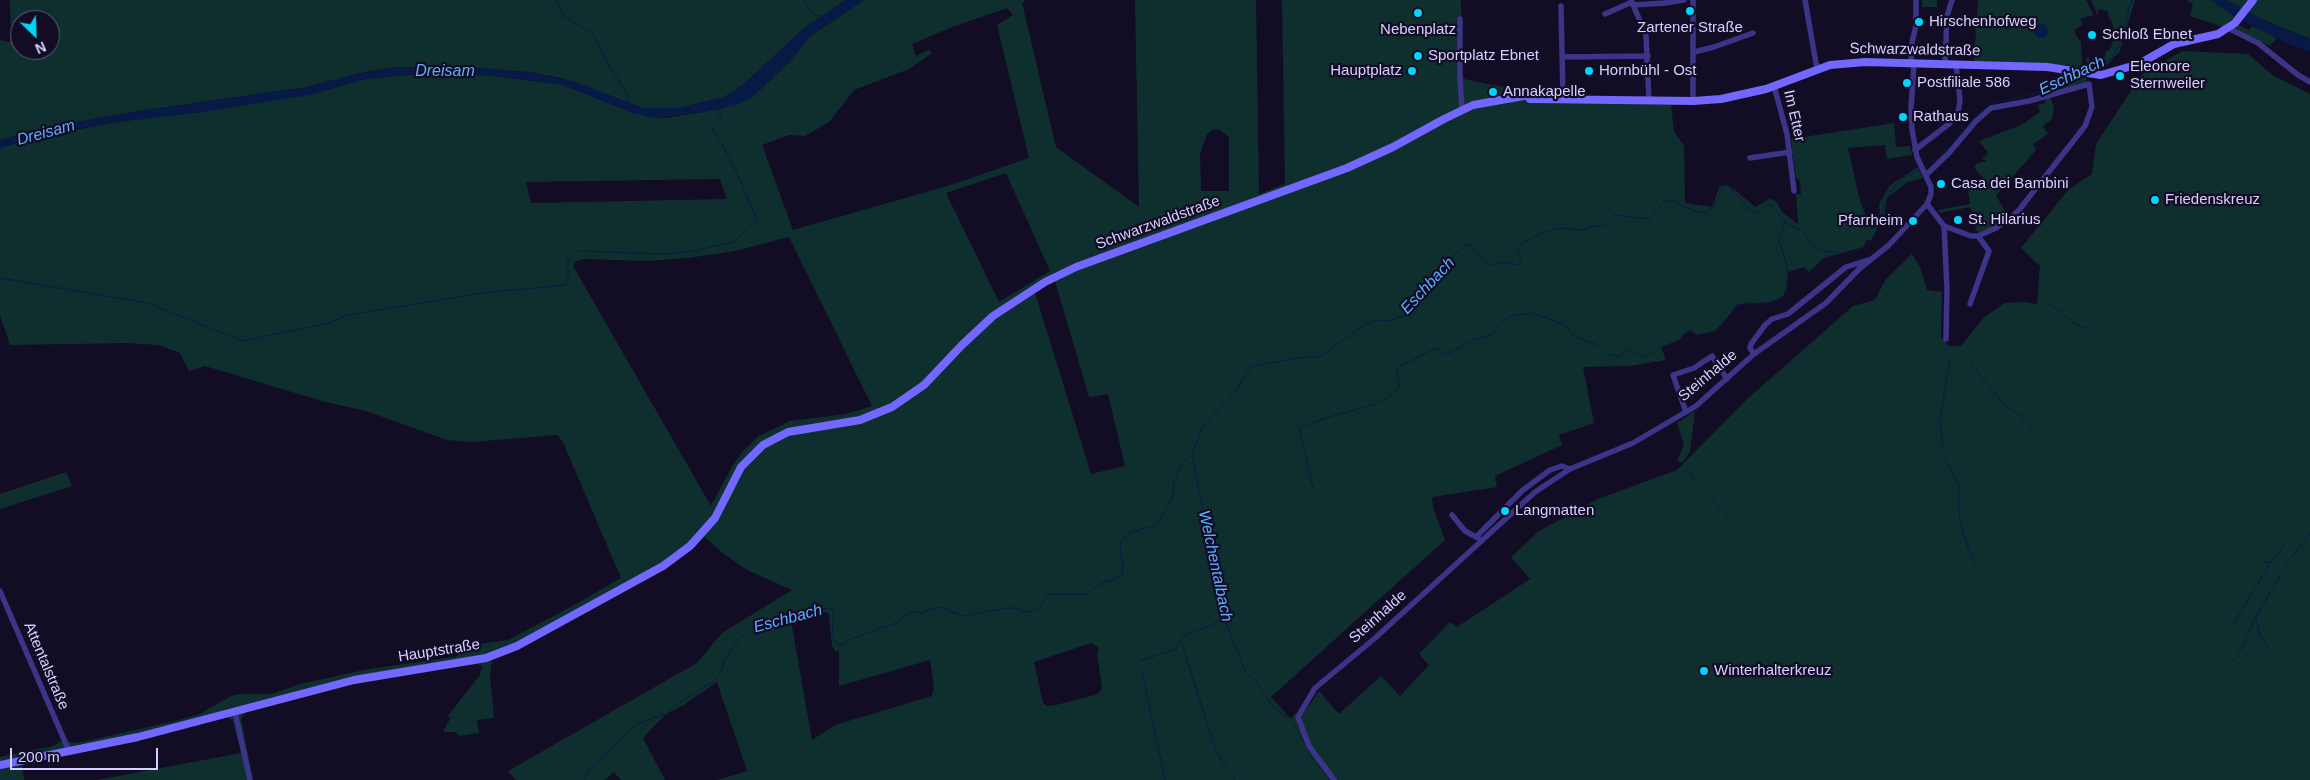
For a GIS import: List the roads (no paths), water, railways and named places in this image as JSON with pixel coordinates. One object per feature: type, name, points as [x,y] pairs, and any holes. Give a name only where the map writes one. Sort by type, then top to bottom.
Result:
[{"type":"main road","name":"Schwarzwaldstraße","points":[[836,424],[873,415],[907,398],[924,385],[993,316],[1045,282],[1085,264],[1347,168],[1399,144],[1462,109],[1481,103],[1541,94],[1561,98],[1693,101],[1736,96],[1774,86],[1817,69],[1844,63],[2047,67],[2101,75],[2139,64],[2167,47],[2212,36],[2235,23],[2252,1]]},
{"type":"main road","name":"Hauptstraße","points":[[0,764],[138,737],[354,680],[486,658],[517,646],[662,566],[690,546],[715,518],[741,467],[763,445],[788,432],[836,424]]},
{"type":"street","points":[[1605,14],[1632,2],[1684,0]]},
{"type":"street","points":[[1693,0],[1693,101]]},
{"type":"street","points":[[1805,0],[1817,69]]},
{"type":"street","points":[[1916,0],[1916,26],[1912,42],[1911,114],[1916,150],[1920,164],[1931,187],[1931,194],[1927,204],[1944,226],[1972,236],[1978,236],[1996,228],[2019,210],[2085,126],[2093,99],[2089,84],[2091,75]]},
{"type":"street","points":[[1945,64],[1947,16],[1952,0]]},
{"type":"street","points":[[1632,2],[1646,35],[1649,100]]},
{"type":"street","points":[[1561,6],[1561,98]]},
{"type":"street","points":[[1460,18],[1460,91],[1462,109]]},
{"type":"street","points":[[2228,28],[2263,46],[2298,75],[2310,82]]},
{"type":"street","points":[[1694,52],[1753,33]]},
{"type":"street","points":[[1562,57],[1648,56]]},
{"type":"street","points":[[1916,150],[1950,123],[1958,112],[1960,101],[1956,64]]},
{"type":"street","points":[[1925,173],[1949,153],[1976,121],[1991,108],[2029,101],[2089,84]]},
{"type":"street","name":"Im Etter","points":[[1774,86],[1782,111],[1790,152],[1794,191]]},
{"type":"street","name":"Im Etter","points":[[1750,158],[1790,152]]},
{"type":"street","name":"Steinhalde","points":[[1334,780],[1309,746],[1298,717],[1315,688],[1482,541],[1519,505],[1570,469],[1633,443],[1686,412],[1709,395],[1754,354],[1826,303],[1859,269],[1889,245],[1927,204]]},
{"type":"street","points":[[1944,226],[1946,339]]},
{"type":"street","points":[[1970,304],[1990,251],[1978,236]]},
{"type":"street","name":"Steinhalde","points":[[1754,354],[1750,348],[1751,344],[1772,319],[1788,314],[1846,267],[1872,258]]},
{"type":"street","points":[[1686,412],[1673,375],[1694,368],[1712,356],[1727,379]]},
{"type":"street","name":"Steinhalde","points":[[1476,537],[1523,490],[1550,470],[1562,466],[1570,469]]},
{"type":"street","points":[[1452,515],[1465,531],[1482,541]]},
{"type":"street","name":"Attentalstraße","points":[[0,591],[70,751]]},
{"type":"street","points":[[235,712],[250,780]]},
{"type":"water","name":"Dreisam","points":[[846,0],[864,0],[809,37],[790,61],[752,97],[737,105],[703,112],[655,118],[633,113],[563,85],[496,76],[438,72],[365,79],[310,95],[201,112],[116,122],[34,138],[0,148],[0,140],[39,129],[133,112],[307,87],[360,73],[398,67],[483,68],[530,72],[576,82],[643,108],[679,108],[724,97],[744,84],[803,29]]},
{"type":"water","points":[[2211,0],[2227,0],[2268,22],[2310,39],[2310,51],[2290,45],[2235,17]]},
{"type":"water","points":[[2041,24],[2046,26],[2048,31],[2046,36],[2041,38],[2036,36],[2034,31],[2036,26]]},
{"type":"waterway","points":[[556,0],[563,15],[594,35],[608,64],[628,95],[629,104]]},
{"type":"waterway","points":[[803,0],[815,15],[822,16]]},
{"type":"waterway","name":"Eschbach","points":[[2091,69],[2112,58],[2120,45],[2124,37],[2129,7],[2133,0]]},
{"type":"waterway","name":"Eschbach","points":[[1925,167],[1938,158],[1987,104],[2041,92],[2078,75]]},
{"type":"waterway","points":[[718,107],[721,116],[711,126],[733,164],[757,220],[746,230]]},
{"type":"waterway","name":"Eschbach","points":[[584,780],[591,768],[636,724],[670,712],[679,703],[713,682],[721,672],[724,661],[739,639],[753,626],[827,608],[833,609],[832,635],[836,643],[841,645],[853,638],[896,623],[905,615],[914,611],[923,614],[928,610],[940,607],[964,616],[1006,608],[1014,608],[1023,612],[1033,611],[1041,605],[1048,594],[1087,594],[1101,583],[1115,579],[1122,574],[1120,545],[1124,538],[1132,532],[1155,525],[1161,519],[1173,496],[1174,483],[1180,466],[1192,454],[1202,428],[1237,389],[1252,366],[1304,357],[1320,357],[1367,323],[1379,320],[1389,321],[1404,316],[1444,274],[1456,253],[1467,244],[1472,246],[1488,266],[1502,262],[1517,265],[1522,261],[1517,251],[1520,245],[1540,234],[1558,228],[1584,230],[1591,226],[1603,226],[1614,215],[1649,219],[1665,201],[1673,201],[1694,211],[1705,213],[1713,208],[1723,186],[1728,185],[1747,207],[1755,213],[1767,205],[1772,206],[1785,222],[1803,232],[1814,246],[1824,251],[1848,254],[1869,243],[1876,233],[1884,204],[1893,188],[1901,179],[1921,169]]},
{"type":"waterway","points":[[1667,346],[1681,339],[1685,333],[1690,331],[1698,335],[1715,331],[1738,306],[1745,303],[1765,304],[1781,298],[1787,292],[1787,265],[1779,241],[1784,223]]},
{"type":"waterway","points":[[579,251],[665,254],[694,251],[734,242],[743,233]]},
{"type":"waterway","points":[[0,278],[148,303],[243,341],[329,323],[348,315],[482,293],[565,285],[568,283],[568,257]]},
{"type":"waterway","points":[[2050,304],[2077,325],[2090,329]]},
{"type":"waterway","points":[[1313,488],[1299,428],[1375,404],[1390,396],[1399,387],[1397,368],[1436,348],[1446,355],[1473,340],[1491,335],[1505,320],[1515,315],[1531,313],[1564,324],[1575,337],[1596,344],[1607,354],[1619,357],[1628,349],[1643,357],[1660,349]]},
{"type":"waterway","points":[[1943,450],[1940,420],[1950,357]]},
{"type":"waterway","points":[[1971,364],[2003,403],[2020,416],[2046,443]]},
{"type":"waterway","name":"Welchentalbach","points":[[1192,454],[1225,620],[1246,673],[1258,684],[1273,707],[1288,718]]},
{"type":"waterway","points":[[1945,458],[1959,487],[1959,514],[1963,533],[1975,566]]},
{"type":"waterway","points":[[1687,469],[1696,483]]},
{"type":"waterway","points":[[1703,490],[1732,521]]},
{"type":"waterway","points":[[2292,557],[2310,534]]},
{"type":"waterway","points":[[2231,627],[2271,562],[2286,543]]},
{"type":"waterway","points":[[2285,567],[2289,561]]},
{"type":"waterway","points":[[2261,563],[2270,562]]},
{"type":"waterway","points":[[2232,661],[2237,657],[2256,617],[2281,574]]},
{"type":"waterway","points":[[2256,618],[2259,633],[2270,651]]},
{"type":"waterway","points":[[1140,661],[1176,649],[1184,636],[1223,620]]},
{"type":"waterway","points":[[1181,641],[1216,751],[1228,770]]},
{"type":"waterway","points":[[1141,668],[1165,780]]},
{"type":"waterway","name":"Welchentalbach","points":[[1294,724],[1313,759],[1330,780]]},
{"type":"waterway","points":[[1232,777],[1235,780]]},
{"type":"place","name":"Zartener Straße","points":[[1690,11]]},
{"type":"place","name":"Nebenplatz","points":[[1418,13]]},
{"type":"place","name":"Hirschenhofweg","points":[[1919,22]]},
{"type":"place","name":"Schloß Ebnet","points":[[2092,35]]},
{"type":"place","name":"Sportplatz Ebnet","points":[[1418,56]]},
{"type":"place","name":"Hauptplatz","points":[[1412,71]]},
{"type":"place","name":"Hornbühl - Ost","points":[[1589,71]]},
{"type":"place","name":"Eleonore Sternweiler","points":[[2120,76]]},
{"type":"place","name":"Postfiliale 586","points":[[1907,83]]},
{"type":"place","name":"Annakapelle","points":[[1493,92]]},
{"type":"place","name":"Rathaus","points":[[1903,117]]},
{"type":"place","name":"Casa dei Bambini","points":[[1941,184]]},
{"type":"place","name":"Friedenskreuz","points":[[2155,200]]},
{"type":"place","name":"St. Hilarius","points":[[1958,220]]},
{"type":"place","name":"Pfarrheim","points":[[1913,221]]},
{"type":"place","name":"Langmatten","points":[[1505,511]]},
{"type":"place","name":"Winterhalterkreuz","points":[[1704,671]]}]
